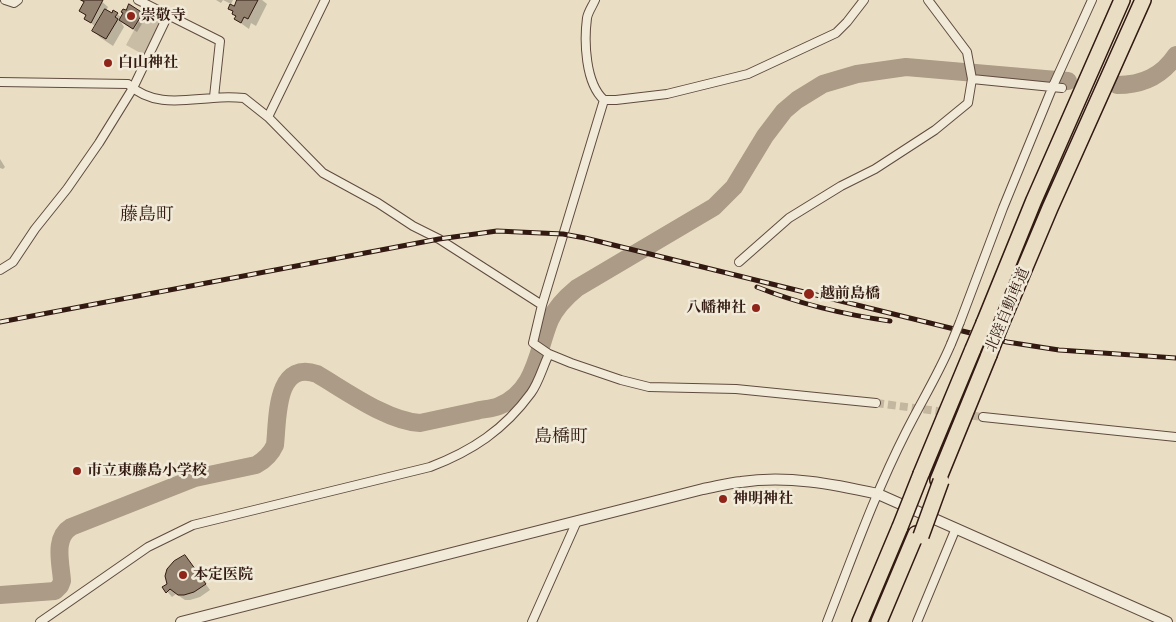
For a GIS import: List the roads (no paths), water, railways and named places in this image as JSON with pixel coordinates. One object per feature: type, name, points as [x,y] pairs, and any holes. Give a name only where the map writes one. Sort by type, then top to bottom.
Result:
[{"type":"highway","name":"北陸自動車道","points":[[860,622],[1034,200],[1122,0]]},
{"type":"highway","name":"北陸自動車道","points":[[878,622],[918,535],[959,428],[1050,208],[1143,0]]},
{"type":"highway","points":[[889,622],[918,535]]},
{"type":"street","points":[[5,0],[14,3],[18,0]]},
{"type":"street","points":[[138,0],[220,41],[214,98]]},
{"type":"street","points":[[268,118],[325,0]]},
{"type":"street","points":[[595,0],[587,16],[587,65],[600,96],[604,100],[667,94],[748,74],[836,33],[864,0]]},
{"type":"street","points":[[739,262],[789,218],[841,186],[875,169],[935,130],[968,103],[971,74],[967,52],[928,0]]},
{"type":"street","points":[[827,622],[878,494],[906,432],[940,372],[1003,208],[1055,82],[1092,0]]},
{"type":"street","points":[[0,270],[13,262],[35,229],[100,143],[133,88],[168,15]]},
{"type":"street","points":[[971,74],[1055,82],[1062,88]]},
{"type":"street","points":[[0,82],[128,84],[150,97],[178,102],[214,98],[244,98],[268,118],[323,173],[378,203],[413,226],[439,239],[542,305]]},
{"type":"street","points":[[604,100],[542,305],[533,343],[543,350],[621,380],[649,387],[736,389],[876,403]]},
{"type":"street","points":[[40,622],[148,547],[193,525],[430,467],[455,458],[502,428],[532,392],[543,350]]},
{"type":"street","points":[[983,417],[1176,436]]},
{"type":"street","points":[[181,622],[703,490],[750,481],[787,479],[818,482],[878,494],[1167,622]]},
{"type":"street","points":[[532,622],[577,521]]},
{"type":"street","points":[[918,622],[956,528]]},
{"type":"waterway","points":[[1117,85],[1126,85],[1151,78],[1165,69],[1176,55]]},
{"type":"waterway","points":[[0,595],[55,591],[62,581],[60,544],[65,532],[71,527],[195,478],[256,465],[262,461],[270,454],[275,445],[281,394],[286,383],[293,375],[303,372],[317,374],[381,411],[394,417],[420,423],[493,408],[511,399],[521,391],[534,369],[550,320],[565,299],[577,288],[714,207],[734,187],[765,136],[784,111],[797,100],[823,84],[857,74],[906,67],[1068,81]]},
{"type":"tunnel","points":[[876,403],[983,417]]},
{"type":"railway","points":[[0,322],[439,239],[497,231],[563,234],[585,238],[1007,342],[1059,350],[1176,358]]},
{"type":"railway","points":[[757,287],[822,308],[890,321]]},
{"type":"place","name":"崇敬寺","points":[[131,16]]},
{"type":"place","name":"白山神社","points":[[108,63]]},
{"type":"place","name":"越前島橋","points":[[809,294]]},
{"type":"place","name":"八幡神社","points":[[756,308]]},
{"type":"place","name":"市立東藤島小学校","points":[[77,471]]},
{"type":"place","name":"神明神社","points":[[723,499]]},
{"type":"place","name":"本定医院","points":[[183,575]]},
{"type":"district","name":"藤島町","points":[[147,215]]},
{"type":"district","name":"島橋町","points":[[561,437]]}]
